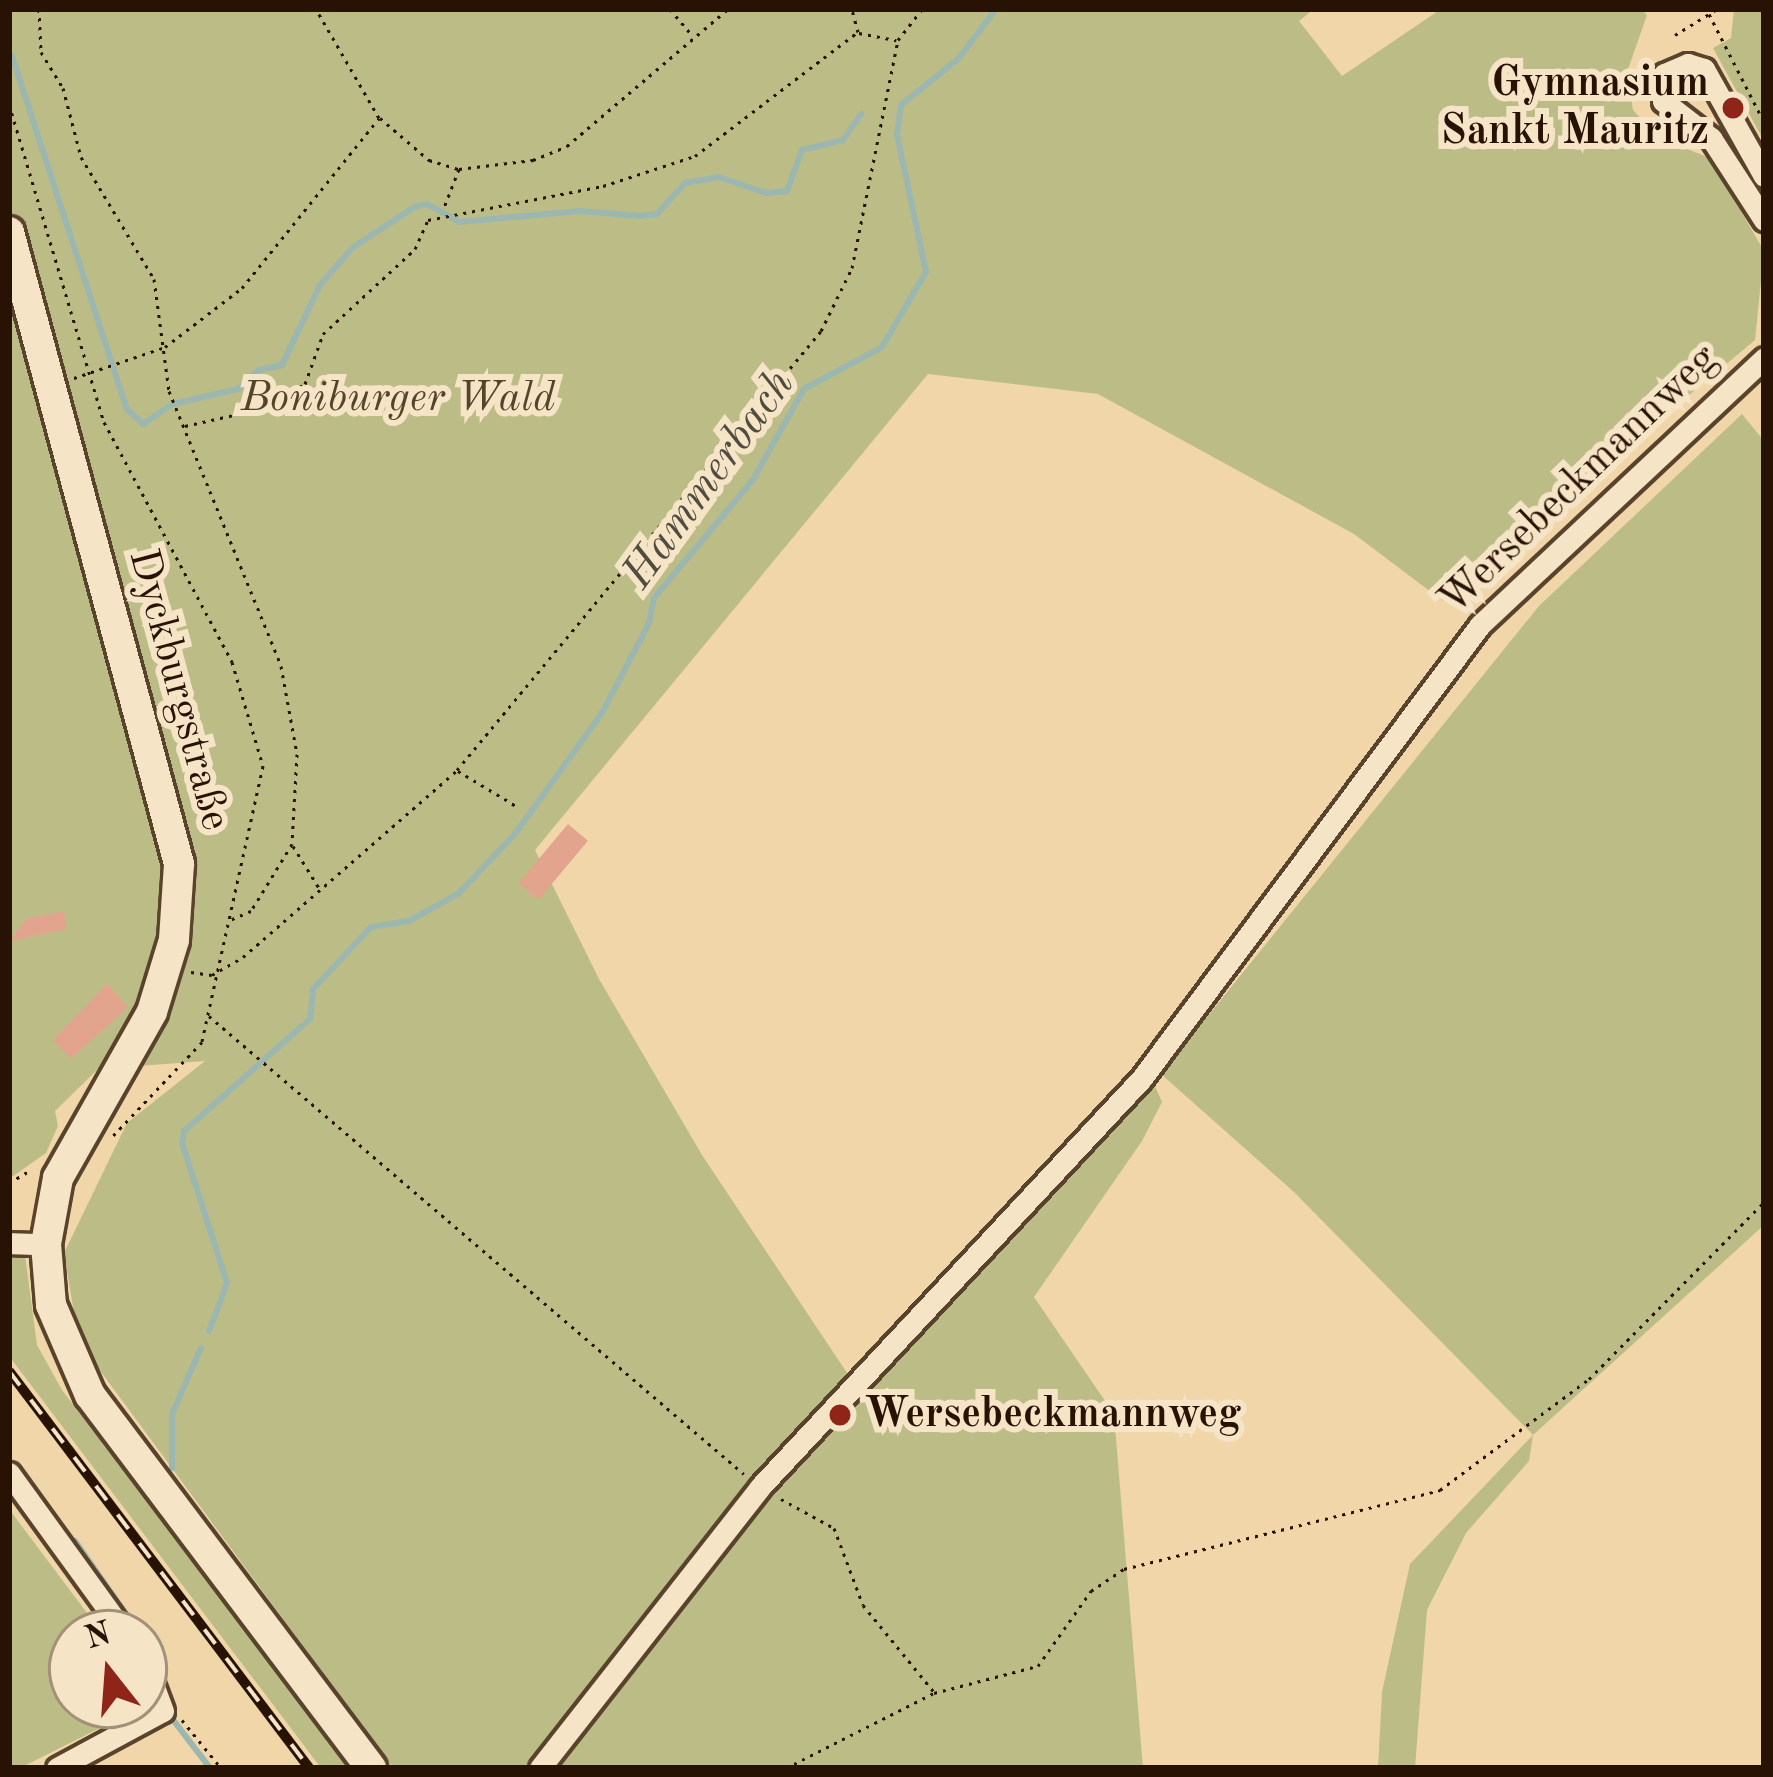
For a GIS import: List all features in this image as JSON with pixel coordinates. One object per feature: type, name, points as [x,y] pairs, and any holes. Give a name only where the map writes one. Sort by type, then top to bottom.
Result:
[{"type":"street","points":[[1764,176],[1704,69],[1688,64],[1664,74],[1663,101],[1720,149],[1764,220]]},
{"type":"street","name":"Dyckburgstraße","points":[[9,232],[166,796],[179,871],[159,993],[62,1167],[46,1244],[51,1305],[80,1379],[371,1768]]},
{"type":"street","name":"Wersebeckmannweg","points":[[540,1768],[760,1487],[1142,1078],[1480,625],[1762,354]]},
{"type":"street","points":[[9,1244],[46,1244]]},
{"type":"street","points":[[9,1473],[108,1609]]},
{"type":"street","points":[[57,1768],[135,1729]]},
{"type":"path","points":[[39,9],[41,52],[63,88],[81,157],[154,279],[169,391],[281,666],[297,754],[292,844],[251,911],[226,922]]},
{"type":"path","points":[[316,9],[380,118],[429,160],[459,169],[533,160],[567,146],[728,9]]},
{"type":"path","points":[[670,9],[694,38]]},
{"type":"path","points":[[852,9],[858,32]]},
{"type":"path","points":[[212,975],[320,890],[457,770],[820,331],[852,268],[898,40],[922,9]]},
{"type":"path","points":[[1676,35],[1717,9]]},
{"type":"path","points":[[1708,14],[1764,122]]},
{"type":"path","points":[[183,426],[250,411],[305,384],[323,334],[415,249],[428,220],[443,212],[603,186],[695,156],[858,32],[898,40]]},
{"type":"path","points":[[9,104],[115,447],[254,716],[261,790],[196,1053],[106,1146]]},
{"type":"path","points":[[89,374],[165,347],[242,288],[380,118]]},
{"type":"path","points":[[443,212],[459,169]]},
{"type":"path","points":[[457,770],[516,806]]},
{"type":"path","points":[[292,844],[320,890]]},
{"type":"path","points":[[208,1015],[760,1487],[833,1528],[863,1604],[934,1693]]},
{"type":"path","points":[[9,1184],[36,1168]]},
{"type":"path","points":[[785,1768],[934,1693],[1038,1666],[1091,1591],[1124,1569],[1440,1490],[1588,1378],[1764,1202]]},
{"type":"path","points":[[168,1705],[221,1768]]},
{"type":"green space","name":"Boniburger Wald","points":[[9,9],[1314,9],[1299,21],[1342,76],[1441,9],[1641,9],[1647,15],[1627,72],[1633,110],[1659,138],[1710,158],[1764,251],[1755,340],[1443,601],[1354,534],[1098,394],[928,374],[535,850],[599,979],[702,1155],[855,1385],[1154,1084],[1162,1102],[1142,1141],[1034,1297],[1114,1414],[1143,1768],[393,1768],[79,1342],[64,1253],[127,1123],[205,1061],[98,1069],[55,1111],[58,1126],[46,1153],[9,1179]]},
{"type":"green space","points":[[1734,9],[1764,9],[1764,141],[1713,48],[1731,38]]},
{"type":"green space","points":[[1742,414],[1764,441],[1764,1225],[1533,1435],[1294,1192],[1161,1074],[1539,606]]},
{"type":"green space","points":[[9,1253],[25,1255],[37,1345],[62,1390],[350,1768],[321,1768],[9,1356]]},
{"type":"green space","points":[[1533,1435],[1529,1461],[1466,1533],[1427,1610],[1415,1768],[1378,1768],[1382,1692],[1410,1564]]},
{"type":"green space","points":[[9,1509],[84,1609],[48,1609],[48,1729],[98,1729],[20,1768],[9,1768]]},
{"type":"building","points":[[568,824],[588,841],[538,900],[519,883]]},
{"type":"building","points":[[64,911],[67,929],[9,941],[26,919]]},
{"type":"building","points":[[107,984],[128,1007],[71,1059],[53,1040]]},
{"type":"waterway","name":"Hammerbach","points":[[267,1057],[310,1019],[313,989],[371,927],[409,921],[458,894],[515,834],[602,713],[649,623],[654,598],[752,481],[804,389],[882,347],[926,272],[897,134],[901,105],[959,58],[996,9]]},
{"type":"waterway","points":[[12,56],[127,409],[143,424],[173,404],[238,389],[259,370],[282,365],[320,285],[352,248],[414,207],[427,204],[459,222],[579,211],[641,216],[657,214],[685,183],[719,177],[766,193],[787,191],[802,150],[843,140],[861,114]]},
{"type":"waterway","name":"Hammerbach","points":[[209,1331],[227,1283],[182,1143],[184,1131],[264,1060]]},
{"type":"waterway","name":"Hammerbach","points":[[172,1468],[172,1414],[201,1348]]},
{"type":"waterway","name":"Hammerbach","points":[[75,1541],[123,1609]]},
{"type":"waterway","name":"Hammerbach","points":[[174,1721],[210,1768]]},
{"type":"railway","points":[[9,1371],[309,1768]]},
{"type":"place","name":"Gymnasium Sankt Mauritz","points":[[1733,108]]},
{"type":"place","name":"Wersebeckmannweg","points":[[840,1415]]}]
